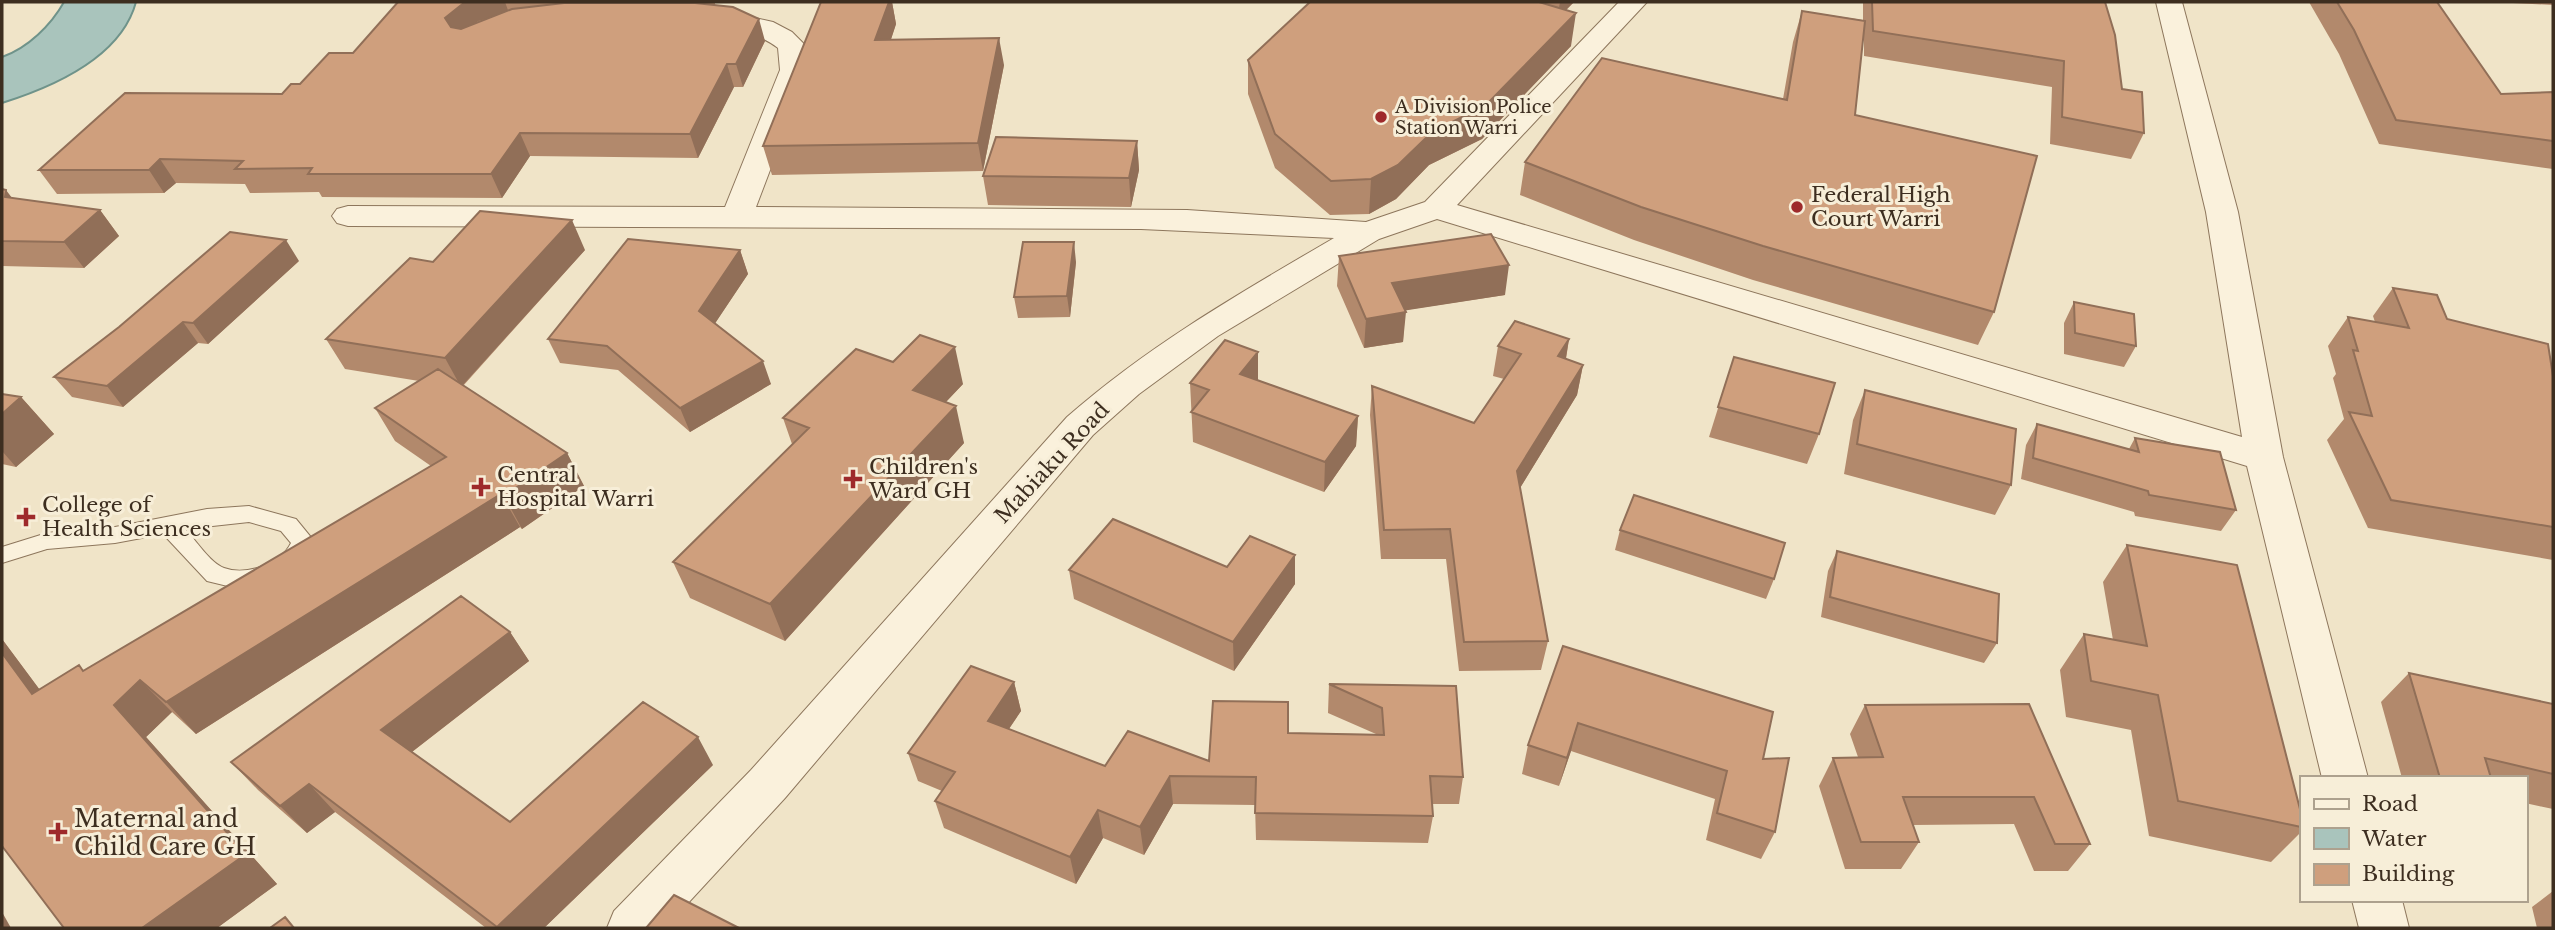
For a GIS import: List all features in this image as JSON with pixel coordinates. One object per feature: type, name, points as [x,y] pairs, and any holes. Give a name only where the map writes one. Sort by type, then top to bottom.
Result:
[{"type":"street","name":"Mabiaku Road","points":[[632,928],[768,784],[1080,426],[1126,385],[1206,328],[1368,232],[1436,209],[1582,38],[1634,2]]},
{"type":"street","points":[[2169,2],[2222,212],[2264,457],[2344,776]]},
{"type":"street","points":[[688,15],[745,20],[775,32],[791,45],[794,70],[737,216]]},
{"type":"street","points":[[1436,209],[2264,457]]},
{"type":"street","points":[[348,216],[1169,220],[1308,225],[1368,232]]},
{"type":"street","points":[[2378,902],[2384,928]]},
{"type":"lane","points":[[2,555],[47,541],[115,535],[167,524],[249,514],[288,525],[303,541],[296,556],[273,572],[240,580],[215,575],[167,524]]},
{"type":"water","points":[[64,2],[136,2],[128,22],[116,39],[82,68],[63,79],[2,103],[2,57],[21,48],[38,35]]},
{"type":"building","points":[[398,2],[465,2],[445,18],[451,27],[461,29],[512,9],[564,3],[695,3],[733,7],[759,19],[736,64],[727,64],[690,134],[520,133],[491,174],[308,174],[312,168],[235,169],[243,161],[160,159],[149,170],[39,170],[125,93],[282,94],[291,84],[300,84],[329,53],[353,53]]},
{"type":"building","points":[[821,2],[889,2],[875,40],[999,38],[978,143],[763,146]]},
{"type":"building","name":"A Division Police Station Warri","points":[[1310,2],[1539,2],[1576,13],[1486,105],[1432,132],[1398,165],[1371,179],[1331,181],[1275,134],[1248,60]]},
{"type":"building","points":[[1872,2],[2105,2],[2115,35],[2122,89],[2142,92],[2144,133],[2062,117],[2064,61],[1873,31]]},
{"type":"building","points":[[2337,2],[2437,2],[2501,94],[2553,92],[2553,141],[2396,120],[2354,30]]},
{"type":"building","points":[[1802,11],[1865,21],[1855,115],[2037,156],[1994,312],[1763,246],[1641,207],[1525,162],[1602,58],[1787,100]]},
{"type":"building","points":[[996,137],[1137,141],[1129,178],[983,176]]},
{"type":"building","points":[[2,189],[6,190],[5,197],[100,210],[64,242],[2,241]]},
{"type":"building","points":[[480,211],[572,220],[445,358],[326,339],[410,258],[433,262]]},
{"type":"building","points":[[230,232],[286,240],[193,323],[183,322],[107,386],[54,377],[119,327]]},
{"type":"building","points":[[1491,234],[1509,265],[1392,283],[1406,312],[1366,319],[1339,256]]},
{"type":"building","points":[[628,239],[740,250],[699,311],[763,361],[680,408],[607,346],[548,339]]},
{"type":"building","points":[[1023,242],[1074,242],[1067,296],[1014,297]]},
{"type":"building","points":[[2393,288],[2437,295],[2447,319],[2548,344],[2553,376],[2553,527],[2391,500],[2349,412],[2372,416],[2353,350],[2358,351],[2348,317],[2409,328]]},
{"type":"building","points":[[2074,302],[2134,314],[2136,346],[2075,333]]},
{"type":"building","points":[[1515,321],[1569,339],[1558,356],[1583,365],[1517,471],[1548,641],[1464,642],[1450,529],[1384,530],[1372,386],[1474,423],[1521,354],[1498,346]]},
{"type":"building","points":[[920,335],[955,347],[913,390],[956,406],[770,604],[673,562],[809,428],[783,418],[856,349],[893,362]]},
{"type":"building","points":[[1225,340],[1258,352],[1240,374],[1358,416],[1325,462],[1191,412],[1209,390],[1190,383]]},
{"type":"building","points":[[1734,357],[1835,383],[1819,434],[1718,407]]},
{"type":"building","points":[[438,369],[567,453],[504,496],[501,494],[166,702],[140,680],[114,705],[246,854],[142,928],[64,928],[2,846],[2,653],[32,694],[79,665],[83,671],[446,457],[375,408]]},
{"type":"building","points":[[1865,390],[2016,429],[2011,485],[1857,444]]},
{"type":"building","points":[[2,394],[21,397],[2,414]]},
{"type":"building","points":[[2037,424],[2139,452],[2135,438],[2220,452],[2236,510],[2149,495],[2148,491],[2033,458]]},
{"type":"building","points":[[1634,495],[1785,543],[1774,579],[1620,530]]},
{"type":"building","points":[[1113,519],[1227,567],[1250,536],[1295,555],[1233,642],[1069,570]]},
{"type":"building","points":[[2127,545],[2237,565],[2300,809],[2300,827],[2178,801],[2158,695],[2091,681],[2084,634],[2147,646]]},
{"type":"building","points":[[1837,551],[1999,594],[1997,643],[1830,597]]},
{"type":"building","points":[[461,596],[510,632],[381,730],[510,822],[643,702],[698,737],[497,927],[309,784],[280,806],[231,762]]},
{"type":"building","points":[[1563,646],[1773,712],[1763,759],[1789,758],[1775,832],[1717,813],[1727,771],[1578,723],[1567,758],[1528,745]]},
{"type":"building","points":[[971,666],[1014,682],[988,721],[1105,766],[1128,731],[1209,761],[1213,701],[1288,702],[1288,733],[1384,735],[1382,708],[1329,684],[1456,686],[1463,777],[1430,776],[1433,816],[1255,813],[1256,777],[1170,776],[1140,827],[1098,810],[1070,857],[935,801],[955,772],[908,753]]},
{"type":"building","points":[[2409,673],[2553,704],[2553,774],[2485,758],[2490,776],[2439,776]]},
{"type":"building","points":[[2029,704],[2090,844],[2055,844],[2034,797],[1903,797],[1919,842],[1861,842],[1833,758],[1883,757],[1865,705]]},
{"type":"building","points":[[674,895],[739,928],[646,928]]},
{"type":"building","points":[[285,917],[294,928],[270,928]]},
{"type":"place","name":"A Division Police Station Warri","points":[[1381,117]]},
{"type":"place","name":"Federal High Court Warri","points":[[1797,207]]},
{"type":"place","name":"Children's Ward GH","points":[[853,479]]},
{"type":"place","name":"Central Hospital Warri","points":[[481,487]]},
{"type":"place","name":"College of Health Sciences","points":[[26,517]]},
{"type":"place","name":"Maternal and Child Care GH","points":[[58,832]]}]
